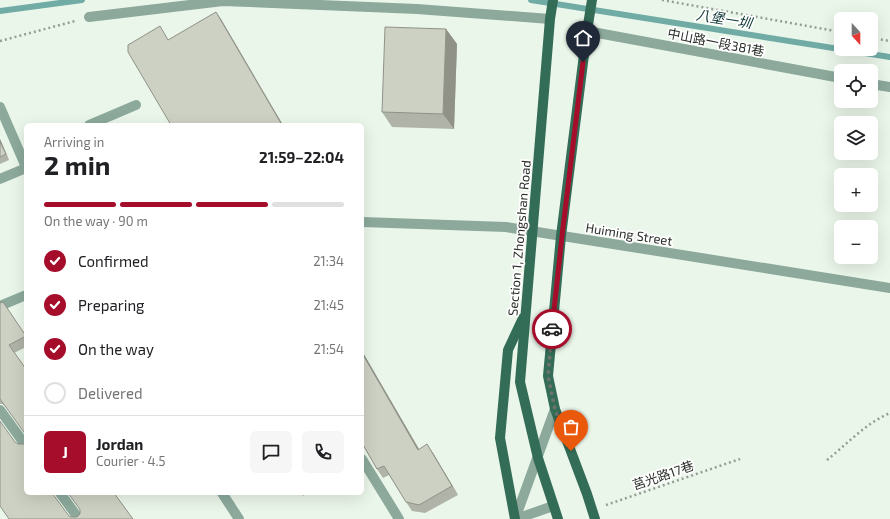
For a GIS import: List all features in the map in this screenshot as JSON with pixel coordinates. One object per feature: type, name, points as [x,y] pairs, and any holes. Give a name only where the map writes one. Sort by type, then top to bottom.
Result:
[{"type":"main road","name":"Section 1, Zhongshan Road","points":[[553,0],[550,19],[520,382],[538,458],[558,519]]},
{"type":"main road","points":[[592,0],[562,236],[548,376],[555,409],[594,514]]},
{"type":"main road","points":[[515,519],[500,438],[508,350],[526,312]]},
{"type":"street","points":[[89,17],[223,2],[417,4],[550,19]]},
{"type":"street","name":"中山路一段381巷","points":[[587,31],[834,77]]},
{"type":"street","points":[[878,85],[890,87]]},
{"type":"street","points":[[93,123],[136,104]]},
{"type":"street","points":[[0,106],[23,153]]},
{"type":"street","points":[[0,179],[24,169]]},
{"type":"street","name":"Huiming Street","points":[[364,222],[506,227],[890,288]]},
{"type":"street","points":[[0,306],[24,296]]},
{"type":"street","points":[[515,519],[555,409]]},
{"type":"street","points":[[0,410],[24,443]]},
{"type":"street","points":[[364,462],[399,519]]},
{"type":"street","points":[[61,495],[78,519]]},
{"type":"street","points":[[223,495],[239,519]]},
{"type":"street","points":[[515,519],[553,506]]},
{"type":"path","points":[[662,0],[834,31]]},
{"type":"path","points":[[0,41],[89,17]]},
{"type":"path","points":[[878,39],[890,41]]},
{"type":"path","points":[[827,460],[861,431],[890,413]]},
{"type":"path","name":"莒光路17巷","points":[[594,514],[740,459]]},
{"type":"building","points":[[216,12],[281,123],[170,123],[128,52],[128,45],[160,26],[168,40]]},
{"type":"building","points":[[385,27],[446,29],[443,114],[382,112]]},
{"type":"building","points":[[0,142],[6,154],[0,157]]},
{"type":"building","points":[[3,302],[24,333],[24,337],[9,345],[24,366],[24,432],[0,399],[0,303]]},
{"type":"building","points":[[364,356],[418,450],[427,444],[452,486],[419,505],[406,502],[384,466],[377,469],[364,446]]},
{"type":"building","points":[[0,421],[15,442],[18,444],[24,444],[24,495],[53,495],[69,516],[77,517],[80,514],[80,510],[69,495],[115,495],[133,519],[9,519],[0,506]]},
{"type":"waterway","name":"八堡一圳","points":[[0,11],[82,0]]},
{"type":"waterway","name":"八堡一圳","points":[[531,0],[890,57]]},
{"type":"way so far","points":[[552,329],[548,376],[555,409],[571,451]]},
{"type":"route","points":[[552,329],[583,62]]}]
